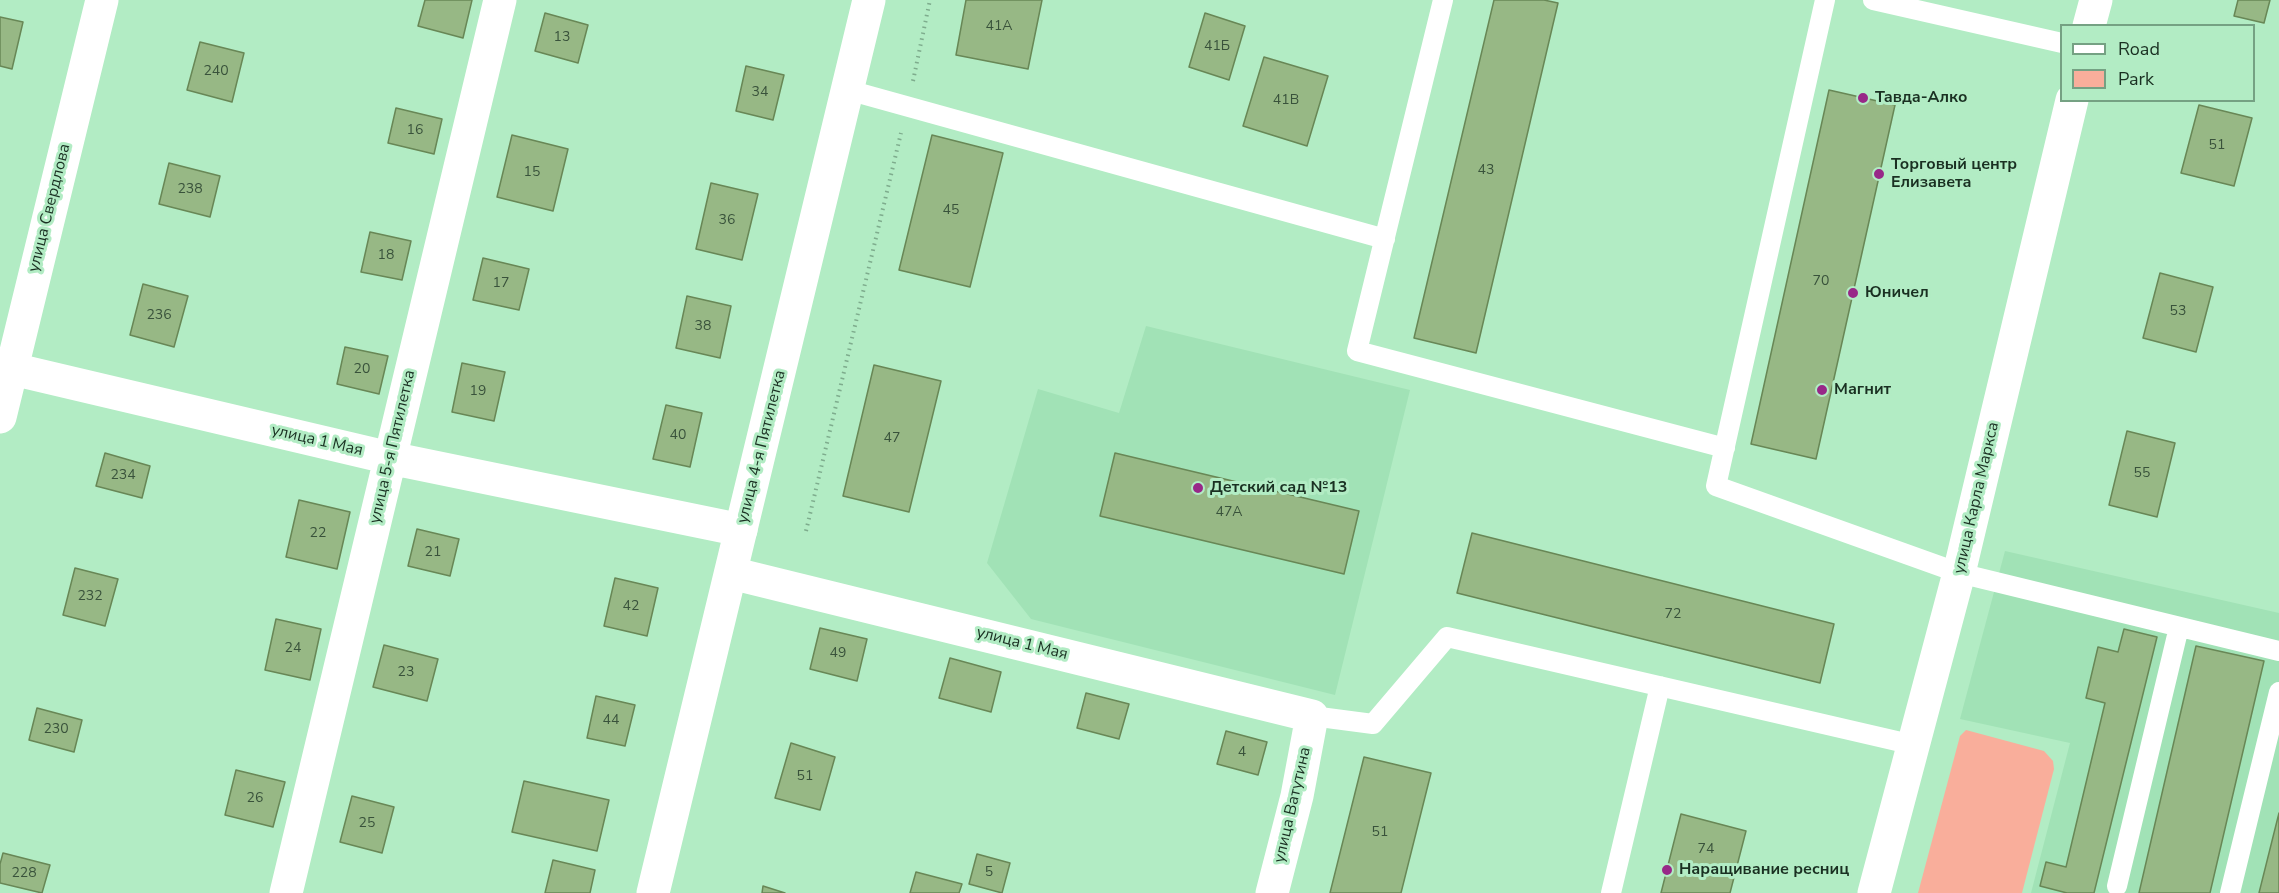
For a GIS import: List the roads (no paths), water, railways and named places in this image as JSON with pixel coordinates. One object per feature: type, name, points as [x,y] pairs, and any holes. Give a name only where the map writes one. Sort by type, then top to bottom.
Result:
[{"type":"street","name":"улица Свердлова","points":[[0,417],[5,367],[102,0]]},
{"type":"street","name":"улица 5-я Пятилетка","points":[[286,893],[500,0]]},
{"type":"street","name":"улица 4-я Пятилетка","points":[[653,893],[869,0]]},
{"type":"street","points":[[2090,24],[2096,0]]},
{"type":"street","name":"улица Карла Маркса","points":[[1874,893],[1959,573],[2072,102]]},
{"type":"street","name":"улица 1 Мая","points":[[5,367],[390,458],[741,530]]},
{"type":"street","name":"улица 1 Мая","points":[[731,573],[1312,716]]},
{"type":"street","name":"улица Ватутина","points":[[1272,893],[1297,796],[1312,716]]},
{"type":"lane","points":[[1443,0],[1357,351],[1725,448]]},
{"type":"lane","points":[[1825,0],[1716,486],[1959,573],[2279,651]]},
{"type":"lane","points":[[1873,0],[2060,43]]},
{"type":"lane","points":[[848,90],[1385,239]]},
{"type":"lane","points":[[2117,886],[2180,627]]},
{"type":"lane","points":[[1312,716],[1373,724],[1447,637],[1914,745]]},
{"type":"lane","points":[[1611,893],[1660,686]]},
{"type":"lane","points":[[2230,893],[2279,692]]},
{"type":"place","name":"Тавда-Алко","points":[[1863,98]]},
{"type":"place","name":"Торговый центр Елизавета","points":[[1879,174]]},
{"type":"place","name":"Юничел","points":[[1853,293]]},
{"type":"place","name":"Магнит","points":[[1822,390]]},
{"type":"place","name":"Детский сад №13","points":[[1198,488]]},
{"type":"place","name":"Наращивание ресниц","points":[[1667,870]]}]
